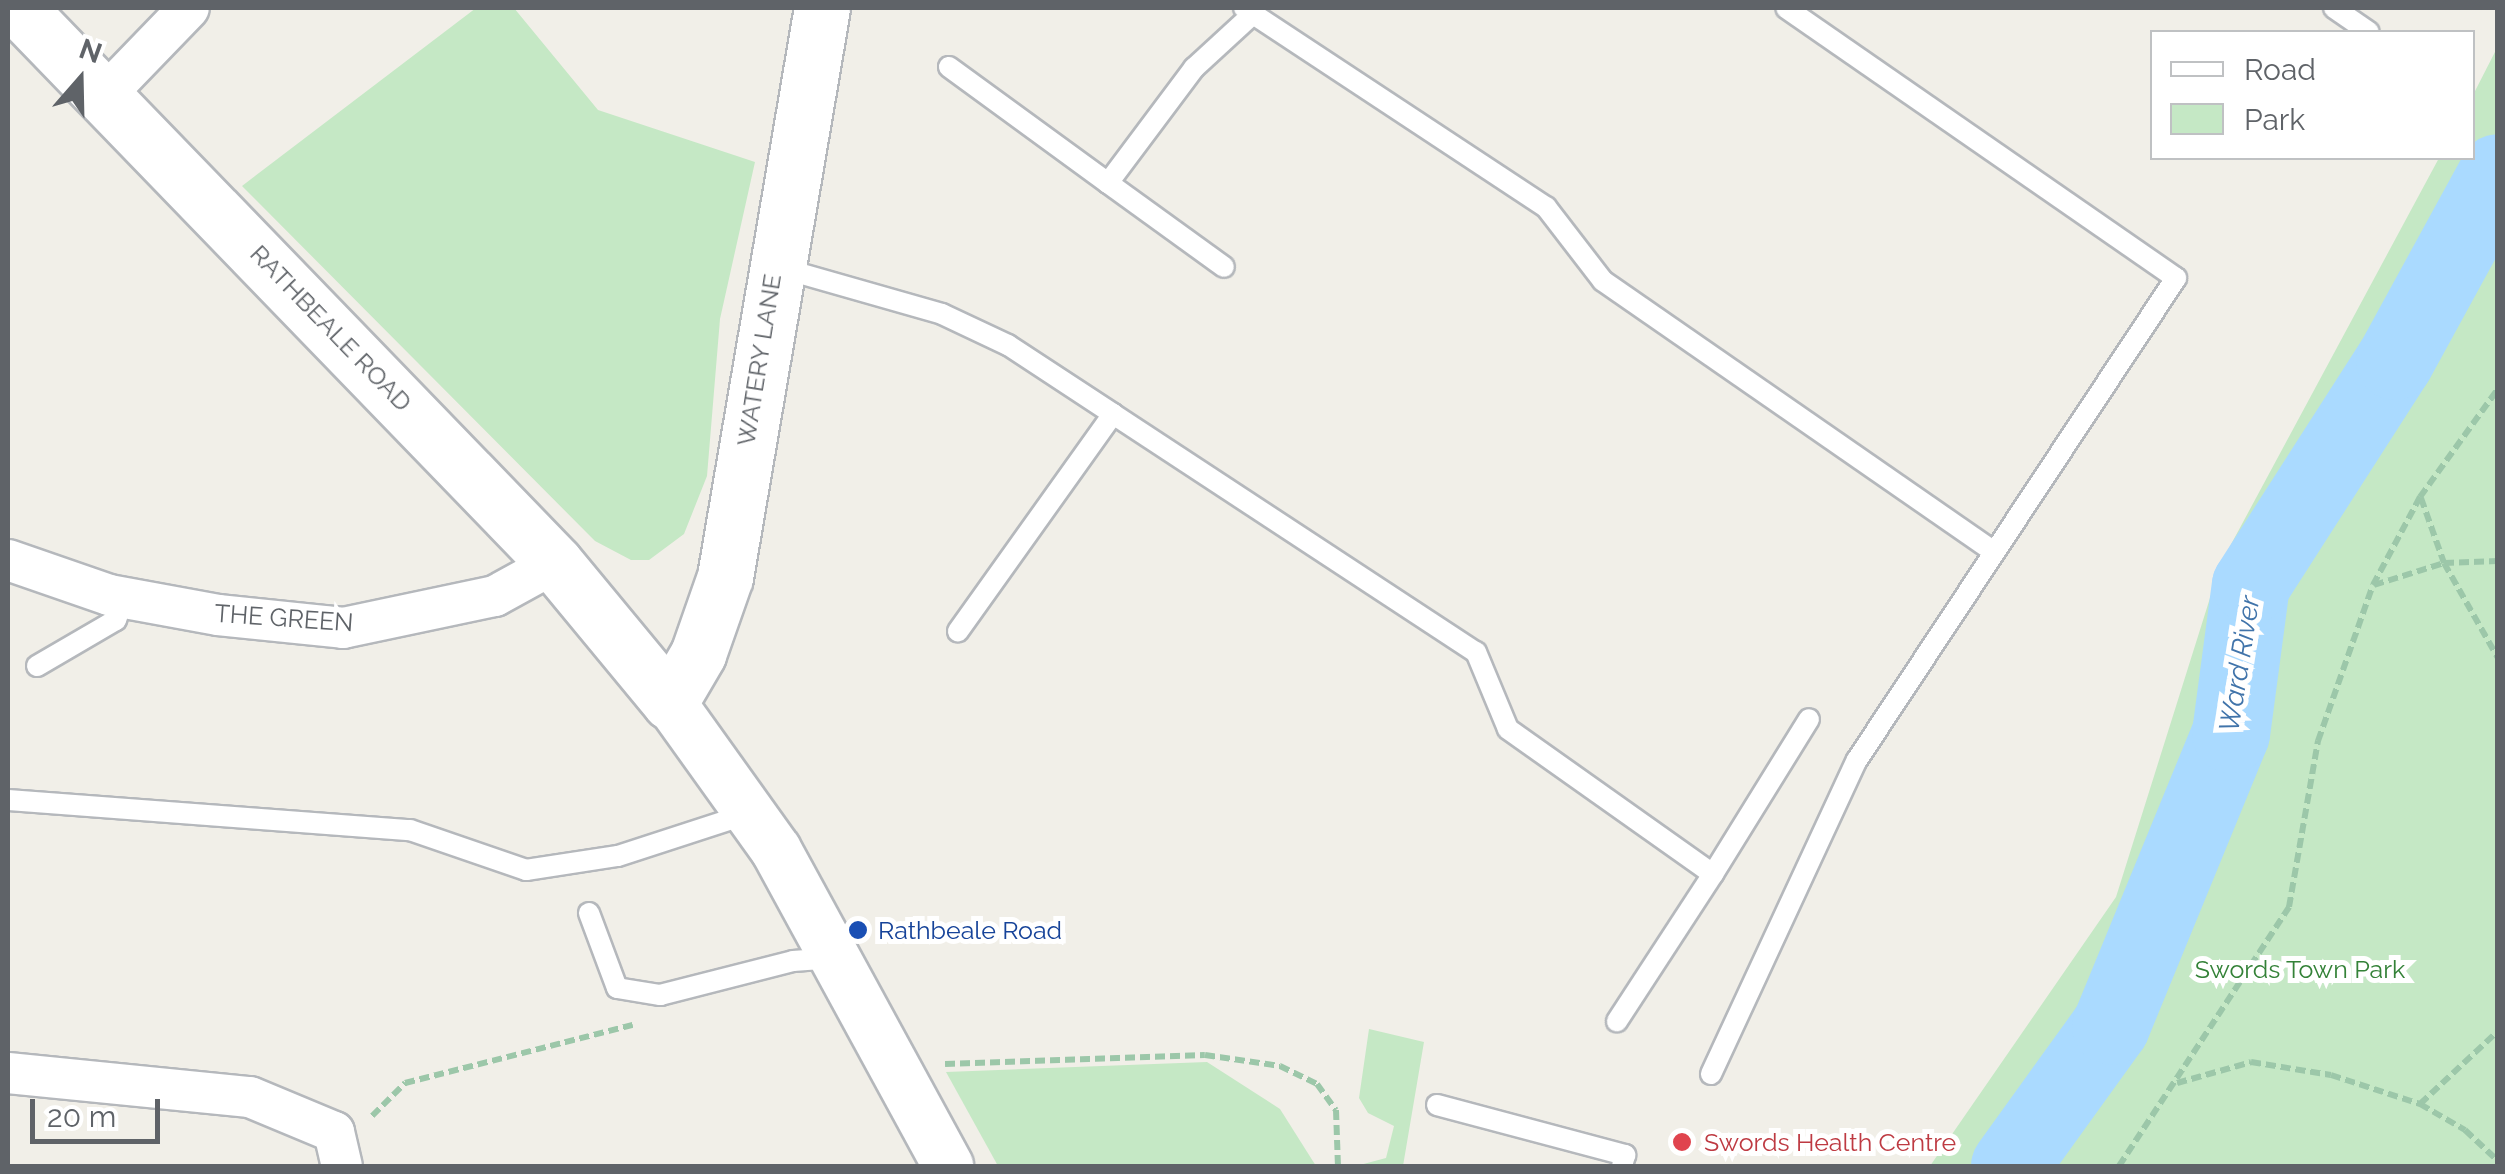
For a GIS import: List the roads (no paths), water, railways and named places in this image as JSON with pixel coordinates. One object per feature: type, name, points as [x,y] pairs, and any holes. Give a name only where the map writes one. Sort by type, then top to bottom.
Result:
[{"type":"main road","name":"RATHBEALE ROAD","points":[[18,8],[555,562],[670,702]]},
{"type":"main road","name":"WATERY LANE","points":[[670,702],[698,654],[725,577],[774,266],[822,8]]},
{"type":"street","points":[[104,96],[188,8]]},
{"type":"street","name":"THE GREEN","points":[[8,560],[124,597],[343,628],[495,596],[555,562]]},
{"type":"street","name":"RATHBEALE ROAD","points":[[670,702],[752,812],[948,1166]]},
{"type":"street","points":[[8,1074],[250,1097],[338,1149]]},
{"type":"lane","points":[[1711,1074],[1857,760],[2176,278],[1786,8]]},
{"type":"lane","points":[[2334,8],[2366,30]]},
{"type":"lane","points":[[1108,183],[1194,68],[1248,11],[1546,207],[1604,280],[1994,552]]},
{"type":"lane","points":[[948,67],[1224,267]]},
{"type":"lane","points":[[774,266],[942,314],[1008,346],[1114,414],[1476,652],[1508,729],[1713,874]]},
{"type":"lane","points":[[958,631],[1114,414]]},
{"type":"lane","points":[[37,666],[116,620],[124,597]]},
{"type":"lane","points":[[1617,1021],[1809,719]]},
{"type":"lane","points":[[8,800],[410,830],[526,870],[618,856],[752,812]]},
{"type":"lane","points":[[590,913],[616,988],[660,995],[793,962],[836,958]]},
{"type":"lane","points":[[1437,1105],[1626,1155],[1622,1166]]},
{"type":"waterway","name":"Ward River","points":[[2010,1166],[2111,1026],[2231,734],[2251,585],[2395,361],[2498,173]]},
{"type":"place","name":"Rathbeale Road","points":[[858,930]]},
{"type":"place","name":"Swords Health Centre","points":[[1682,1142]]},
{"type":"park label","name":"Swords Town Park","points":[[2300,969]]}]
